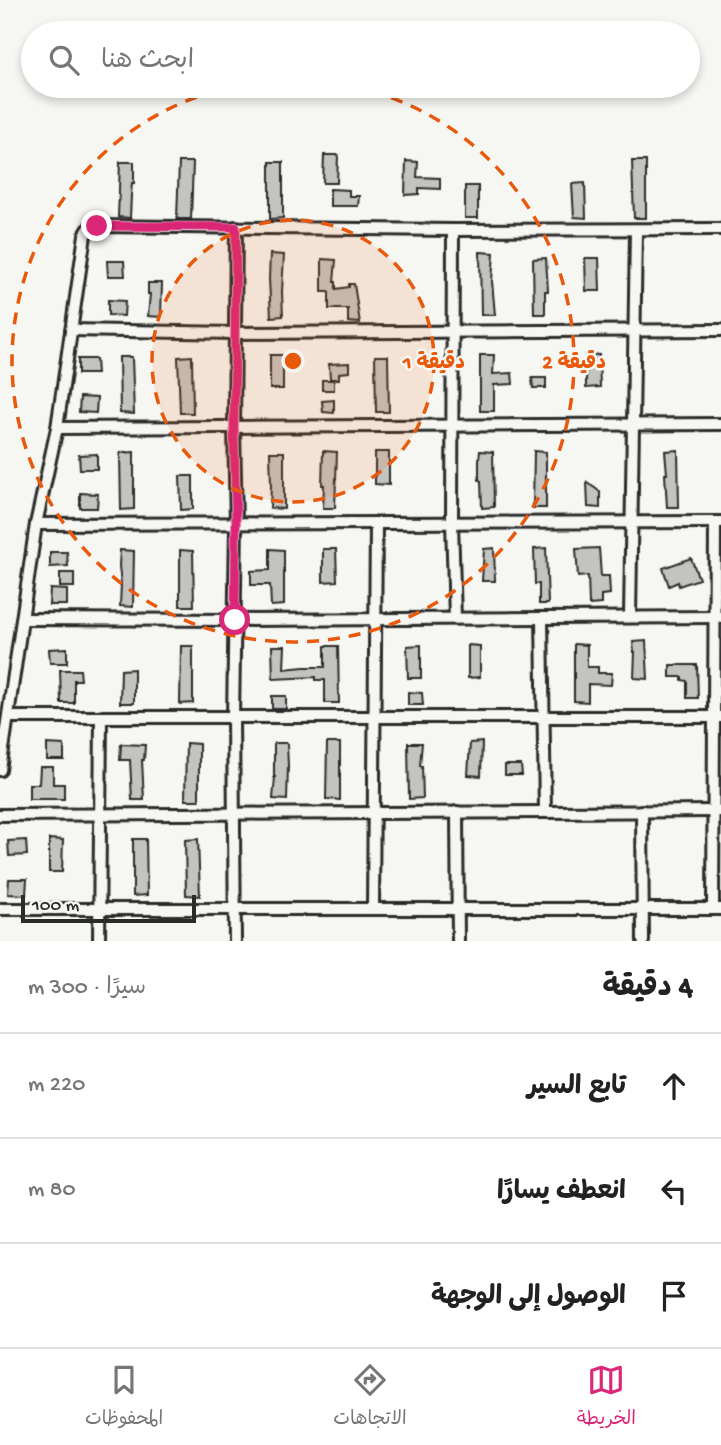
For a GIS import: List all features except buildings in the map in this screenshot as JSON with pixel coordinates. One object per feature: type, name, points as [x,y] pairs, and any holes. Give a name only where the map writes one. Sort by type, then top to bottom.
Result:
[{"type":"street","points":[[0,770],[36,524],[57,428],[85,235],[90,227],[636,231],[721,229]]},
{"type":"street","points":[[235,941],[233,718],[236,227]]},
{"type":"street","points":[[453,230],[452,523],[455,618]]},
{"type":"street","points":[[630,617],[636,231]]},
{"type":"street","points":[[71,330],[235,333],[721,330]]},
{"type":"street","points":[[57,428],[721,424]]},
{"type":"street","points":[[0,909],[717,909],[718,522],[36,524]]},
{"type":"street","points":[[373,909],[376,523]]},
{"type":"street","points":[[22,619],[718,617]]},
{"type":"street","points":[[542,618],[545,811]]},
{"type":"street","points":[[8,717],[718,717]]},
{"type":"street","points":[[99,941],[101,718]]},
{"type":"street","points":[[642,811],[643,941]]},
{"type":"street","points":[[0,815],[717,811]]},
{"type":"street","points":[[457,812],[458,941]]},
{"type":"route","points":[[97,226],[236,227],[235,620]]}]
